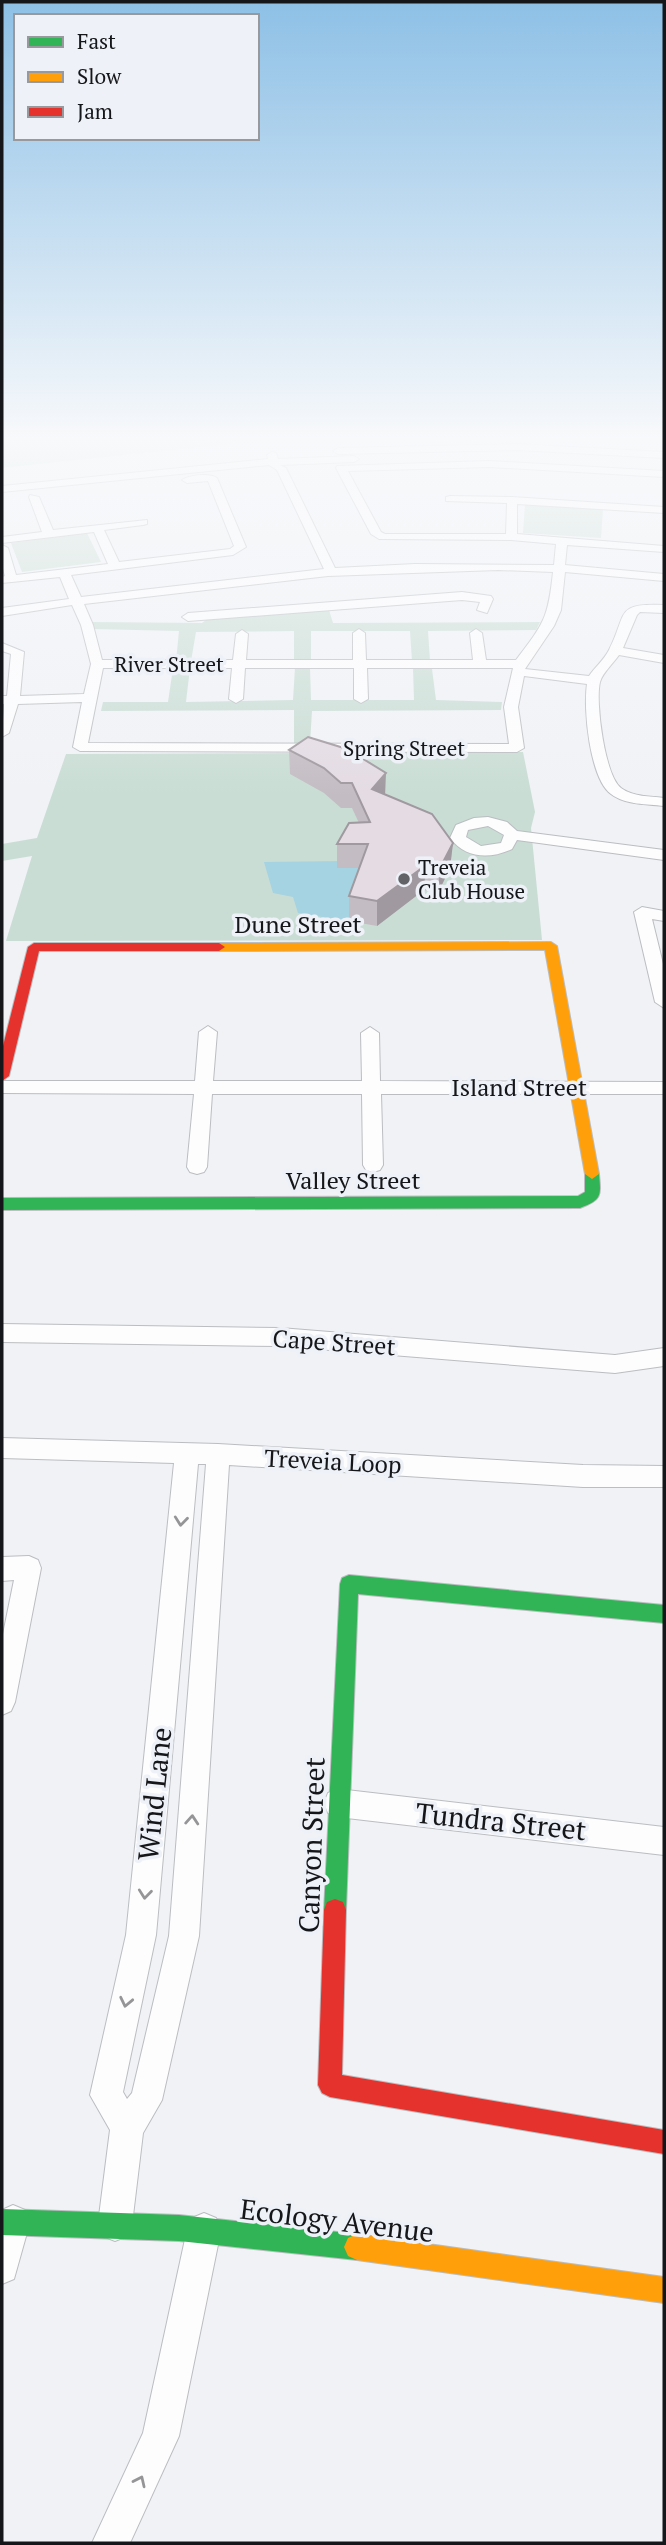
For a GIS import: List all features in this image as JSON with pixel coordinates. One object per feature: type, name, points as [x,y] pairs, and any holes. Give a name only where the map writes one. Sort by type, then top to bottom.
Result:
[{"type":"street","points":[[4,559],[7,580],[176,559]]},
{"type":"street","points":[[112,559],[115,566]]},
{"type":"street","points":[[319,559],[329,584]]},
{"type":"street","name":"Spring Street","points":[[64,573],[87,625],[97,664],[80,747],[517,748],[511,707],[519,668],[555,610],[561,559]]},
{"type":"street","points":[[188,617],[329,584],[454,565],[560,568],[664,578]]},
{"type":"street","points":[[2,612],[76,601],[329,584],[487,599],[483,610]]},
{"type":"street","points":[[664,609],[637,608],[628,615],[615,651],[594,681],[593,709],[603,771],[610,787],[621,796],[664,802]]},
{"type":"street","points":[[359,633],[361,699]]},
{"type":"street","points":[[476,633],[480,664]]},
{"type":"street","name":"River Street","points":[[236,699],[242,634]]},
{"type":"street","points":[[2,647],[18,652],[2,733]]},
{"type":"street","points":[[615,651],[664,659]]},
{"type":"street","name":"River Street","points":[[97,664],[480,664],[594,681]]},
{"type":"street","points":[[8,699],[90,698]]},
{"type":"street","points":[[664,855],[511,838],[664,861]]},
{"type":"street","points":[[664,916],[642,912],[664,1002]]},
{"type":"street","name":"Dune Street","points":[[2,1076],[34,947],[551,946],[575,1087]]},
{"type":"street","points":[[197,1167],[208,1032]]},
{"type":"street","points":[[370,1033],[373,1165]]},
{"type":"street","name":"Island Street","points":[[2,1087],[664,1088]]},
{"type":"street","name":"Valley Street","points":[[2,1204],[580,1202],[593,1195],[594,1185],[575,1087]]},
{"type":"street","name":"Cape Street","points":[[2,1333],[280,1337],[615,1364],[664,1357]]},
{"type":"street","name":"Treveia Loop","points":[[2,1448],[218,1454],[583,1476],[664,1476]]},
{"type":"street","name":"Wind Lane","points":[[127,2127],[106,2095],[141,1935],[187,1453]]},
{"type":"street","name":"Wind Lane","points":[[115,2224],[127,2127],[146,2100],[184,1937],[218,1454]]},
{"type":"street","points":[[2,1569],[29,1568],[2,1702]]},
{"type":"street","name":"Canyon Street","points":[[664,1614],[349,1584],[338,1803],[330,2085],[664,2142]]},
{"type":"street","name":"Tundra Street","points":[[338,1803],[664,1841]]},
{"type":"street","points":[[2,2267],[7,2222]]},
{"type":"street","name":"Ecology Avenue","points":[[7,2222],[115,2224],[204,2230],[339,2244],[664,2290]]},
{"type":"street","points":[[111,2543],[161,2436],[204,2230]]},
{"type":"green space","points":[[17,559],[99,559],[101,562],[22,572]]},
{"type":"green space","points":[[319,608],[329,610],[333,623],[540,622],[536,630],[428,631],[430,661],[412,661],[410,631],[311,631],[311,661],[294,660],[294,631],[196,632],[191,661],[176,661],[179,631],[92,629],[90,622],[202,623],[206,620]]},
{"type":"green space","points":[[173,668],[190,668],[186,702],[293,700],[295,668],[310,668],[311,700],[414,700],[413,669],[432,669],[436,700],[502,702],[501,710],[312,711],[310,743],[294,743],[294,710],[101,711],[103,702],[168,702]]},
{"type":"green space","points":[[523,752],[535,812],[531,828],[542,940],[6,941],[32,856],[2,861],[2,844],[37,838],[66,754]]},
{"type":"water","points":[[344,861],[378,867],[358,923],[298,913],[293,897],[273,893],[264,862]]},
{"type":"building","points":[[308,737],[347,749],[386,773],[372,789],[432,814],[453,843],[440,868],[426,865],[377,901],[349,896],[368,844],[337,844],[349,823],[370,822],[352,783],[341,783],[324,768],[289,750]]},
{"type":"traffic: fast","points":[[2,1204],[580,1202],[593,1195],[592,1174]]},
{"type":"traffic: fast","points":[[335,1910],[349,1584],[664,1614]]},
{"type":"traffic: fast","points":[[2,2222],[179,2228],[357,2247]]},
{"type":"traffic: slow","points":[[219,947],[551,946],[592,1174]]},
{"type":"traffic: slow","points":[[357,2247],[664,2290]]},
{"type":"traffic: jam","points":[[2,1076],[34,947],[219,947]]},
{"type":"traffic: jam","points":[[335,1910],[330,2085],[664,2142]]},
{"type":"place","name":"Treveia Club House","points":[[404,879]]}]
